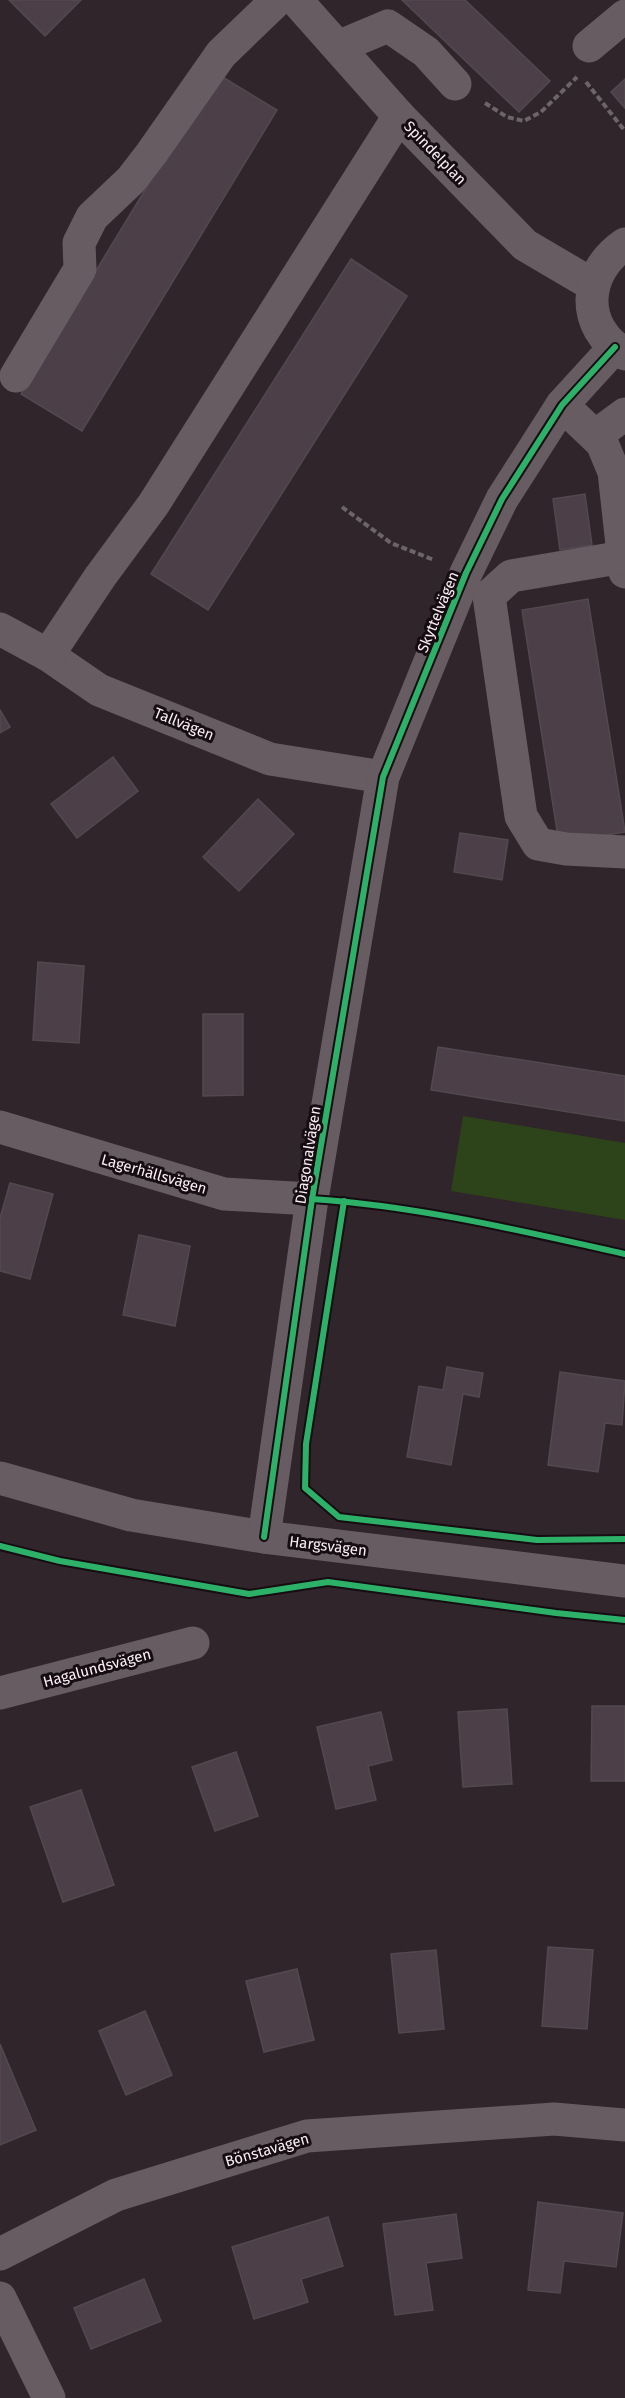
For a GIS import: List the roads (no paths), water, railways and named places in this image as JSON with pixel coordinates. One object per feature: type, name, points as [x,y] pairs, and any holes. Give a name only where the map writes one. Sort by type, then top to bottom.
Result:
[{"type":"street","points":[[16,376],[80,269],[80,243],[92,217],[131,180],[221,54],[277,0]]},
{"type":"street","name":"Spindelplan","points":[[296,0],[399,116],[525,245],[593,285]]},
{"type":"street","points":[[589,46],[625,16]]},
{"type":"street","points":[[338,47],[387,26],[426,52],[455,84]]},
{"type":"street","points":[[48,655],[159,495],[399,116]]},
{"type":"street","points":[[620,351],[603,335],[595,319],[592,302],[593,285],[600,268],[612,253],[625,244]]},
{"type":"street","name":"Skyttelvägen","points":[[382,777],[466,573],[502,499],[562,405],[620,351]]},
{"type":"street","points":[[562,405],[602,443],[614,472],[624,565],[511,576],[489,596],[521,816],[538,844],[566,849],[625,852]]},
{"type":"street","points":[[595,436],[625,414]]},
{"type":"street","name":"Tallvägen","points":[[0,629],[48,655],[99,690],[270,759],[382,777]]},
{"type":"street","name":"Diagonalvägen","points":[[264,1537],[312,1199],[382,777]]},
{"type":"street","name":"Lagerhällsvägen","points":[[0,1127],[224,1194],[312,1199]]},
{"type":"street","name":"Hargsvägen","points":[[0,1478],[131,1515],[264,1537],[625,1581]]},
{"type":"street","name":"Hagalundsvägen","points":[[0,1693],[193,1643]]},
{"type":"street","name":"Bönstavägen","points":[[0,2254],[116,2195],[307,2136],[554,2119],[625,2125]]},
{"type":"street","points":[[0,2298],[49,2398]]}]
